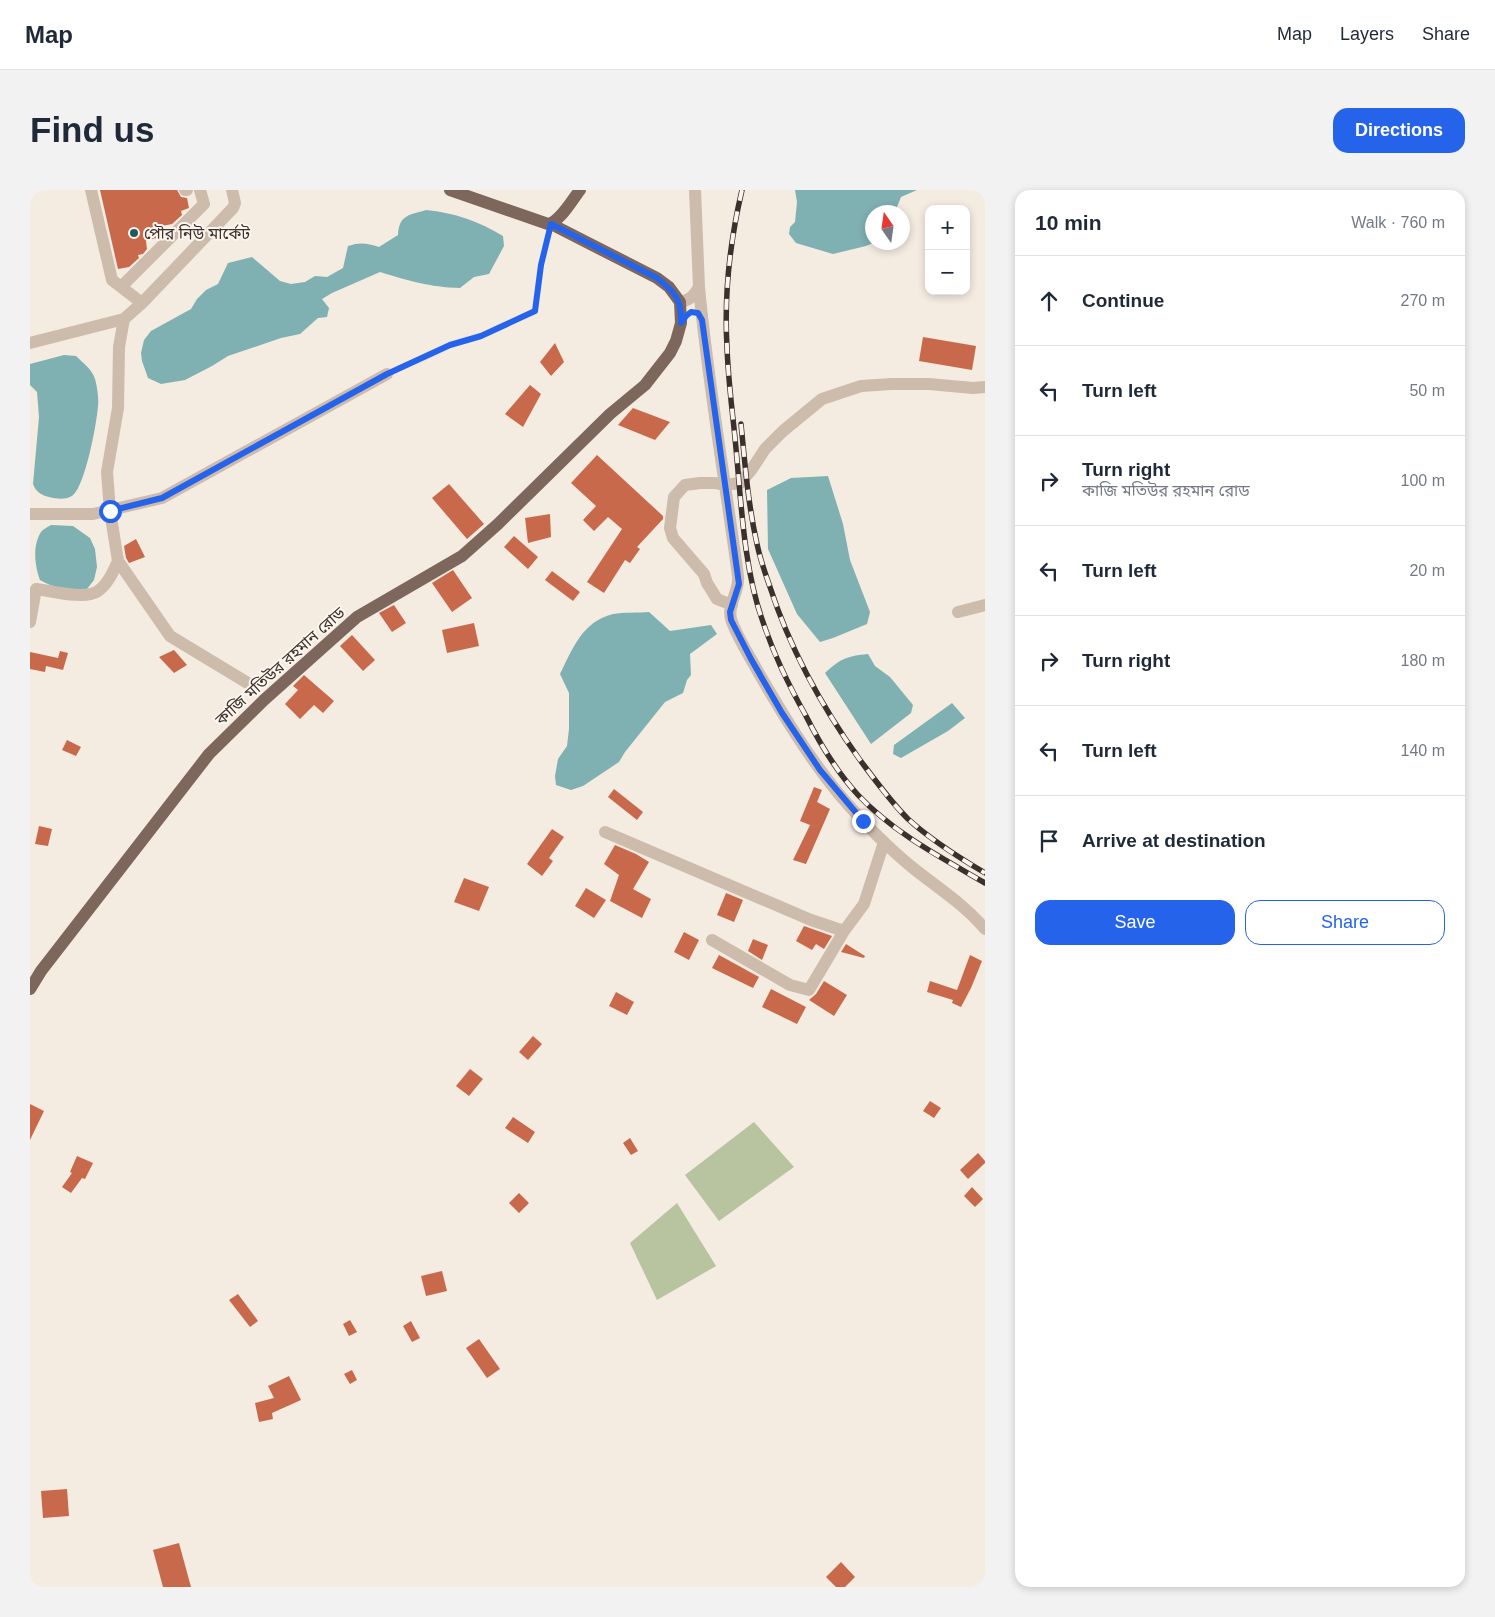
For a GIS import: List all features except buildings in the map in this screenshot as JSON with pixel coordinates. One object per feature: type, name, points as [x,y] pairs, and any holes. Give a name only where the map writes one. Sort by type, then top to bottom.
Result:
[{"type":"main road","points":[[450,190],[540,222],[551,224],[657,278],[669,287],[680,302]]},
{"type":"main road","points":[[551,224],[580,190]]},
{"type":"main road","name":"কাজি মতিউর রহমান রোড","points":[[30,989],[41,971],[209,754],[264,700],[357,617],[462,556],[498,524],[610,414],[645,385],[670,353],[676,341],[681,323],[680,302]]},
{"type":"street","points":[[91,190],[112,280],[142,303]]},
{"type":"street","points":[[121,287],[204,204],[200,190]]},
{"type":"street","points":[[30,343],[124,319],[142,303],[233,208],[232,190]]},
{"type":"street","points":[[695,190],[702,267],[698,287],[739,584],[730,612],[731,620],[782,713],[820,770],[851,808],[884,842],[912,867],[970,912],[985,929]]},
{"type":"street","points":[[680,302],[689,300],[698,287]]},
{"type":"street","points":[[681,323],[691,312],[698,313],[702,320]]},
{"type":"street","points":[[124,319],[119,347],[118,408],[107,472],[110,511],[118,561],[170,636],[251,685]]},
{"type":"street","points":[[30,514],[93,514],[162,498],[387,374]]},
{"type":"street","points":[[732,605],[717,599],[704,574],[673,538],[670,528],[674,497],[685,485],[740,483],[766,449],[822,399],[861,386],[929,384],[985,388]]},
{"type":"street","points":[[30,622],[33,586],[76,595],[90,594],[103,587],[118,561]]},
{"type":"street","points":[[958,612],[985,605]]},
{"type":"street","points":[[605,832],[811,920],[844,931]]},
{"type":"street","points":[[712,940],[790,985],[809,990],[844,931],[864,904],[884,842]]},
{"type":"path","points":[[387,374],[450,345],[481,336],[535,311],[541,265],[551,224]]},
{"type":"green space","points":[[754,1122],[794,1167],[719,1221],[685,1175]]},
{"type":"green space","points":[[677,1203],[716,1266],[657,1300],[630,1243]]},
{"type":"water","points":[[795,190],[917,190],[901,197],[898,205],[865,205],[865,246],[833,254],[796,243],[789,234],[790,227],[795,222],[797,202]]},
{"type":"water","points":[[426,210],[466,218],[503,236],[504,246],[489,274],[474,277],[460,288],[429,285],[380,272],[322,299],[329,308],[327,317],[318,318],[300,334],[281,338],[228,356],[185,380],[161,384],[148,378],[141,353],[144,340],[151,331],[191,309],[206,290],[218,284],[228,263],[252,257],[280,281],[291,284],[305,282],[315,276],[327,277],[343,268],[348,246],[364,244],[379,247],[398,235],[400,223],[406,217]]},
{"type":"water","points":[[64,355],[76,356],[92,372],[95,379],[98,403],[93,439],[81,481],[72,496],[61,499],[41,494],[33,484],[39,417],[37,392],[30,385],[30,364]]},
{"type":"water","points":[[828,476],[843,524],[850,560],[870,612],[867,624],[820,642],[797,614],[768,549],[767,490],[791,478]]},
{"type":"water","points":[[51,525],[73,526],[90,538],[95,549],[97,567],[94,580],[87,589],[63,589],[40,580],[36,563],[36,544],[41,532]]},
{"type":"water","points":[[649,612],[670,631],[711,625],[717,634],[690,654],[691,675],[687,680],[683,693],[665,702],[619,762],[583,786],[571,790],[556,785],[555,776],[558,759],[567,746],[569,729],[569,693],[560,674],[569,655],[586,630],[602,618],[617,613]]},
{"type":"water","points":[[868,654],[875,666],[890,677],[913,705],[911,713],[871,744],[825,673],[844,659]]},
{"type":"water","points":[[952,703],[965,718],[948,731],[901,758],[893,754],[894,745]]},
{"type":"railway","points":[[742,190],[734,229],[726,308],[729,382],[747,555],[756,601],[767,634],[794,693],[823,747],[850,786],[872,809],[902,833],[985,883]]},
{"type":"railway","points":[[741,424],[749,499],[760,555],[787,633],[808,677],[846,740],[901,812],[935,841],[985,873]]},
{"type":"place","name":"পৌর নিউ মার্কেট","points":[[134,233]]},
{"type":"route","points":[[110,511],[162,498],[387,374],[450,345],[481,336],[535,311],[541,265],[551,224],[657,278],[669,287],[680,302],[681,323],[691,312],[698,313],[702,320],[739,584],[730,612],[731,620],[782,713],[820,770],[863,821]]}]
